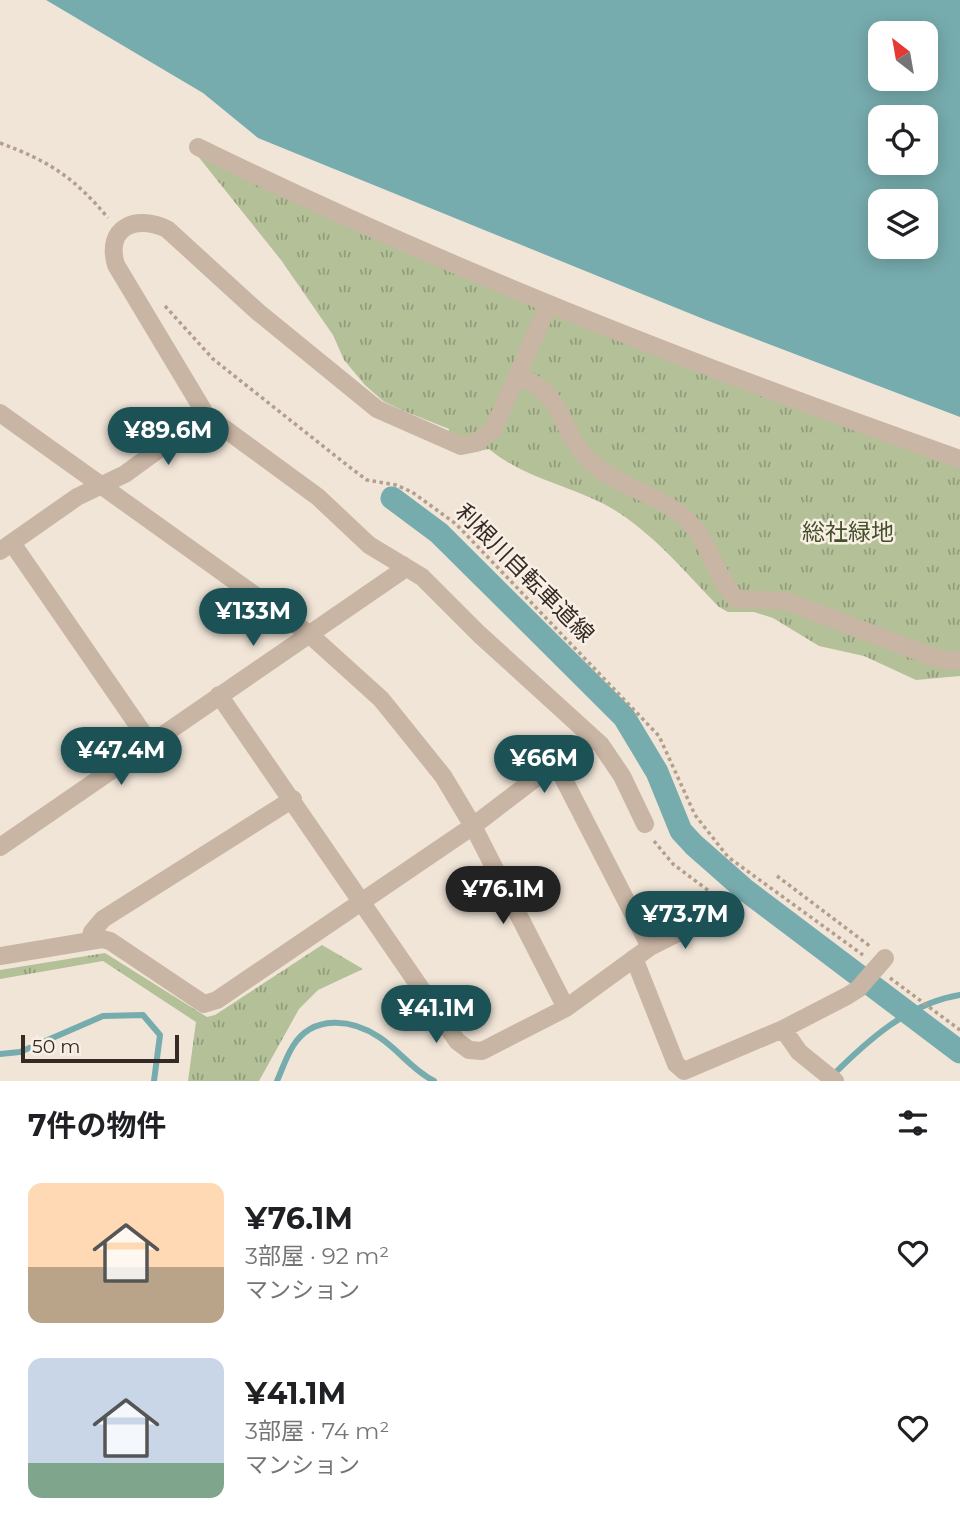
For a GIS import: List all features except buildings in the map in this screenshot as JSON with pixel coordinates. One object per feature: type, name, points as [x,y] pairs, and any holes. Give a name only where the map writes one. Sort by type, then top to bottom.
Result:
[{"type":"street","points":[[198,147],[286,190],[548,306],[795,401],[960,459]]},
{"type":"street","points":[[548,306],[496,424],[483,439],[461,446],[377,409],[362,398],[258,312],[167,229],[154,223],[136,223],[115,238],[113,255],[116,265],[206,415],[317,497],[369,545],[422,577],[478,634],[591,736],[616,767],[645,824]]},
{"type":"street","points":[[518,375],[548,392],[581,450],[603,472],[677,512],[688,521],[736,599],[786,601],[938,659],[960,661]]},
{"type":"street","points":[[0,413],[309,634],[381,699],[417,740],[473,826],[566,1009]]},
{"type":"street","points":[[150,743],[6,547],[101,484],[125,474],[206,415]]},
{"type":"street","points":[[0,847],[401,572],[403,565]]},
{"type":"street","points":[[219,695],[457,1041],[469,1050],[482,1051],[566,1009],[650,947],[718,913]]},
{"type":"street","points":[[0,956],[90,940],[110,941],[204,1004],[217,1000],[473,826],[591,736]]},
{"type":"street","points":[[553,763],[561,772],[650,947]]},
{"type":"street","points":[[90,940],[92,932],[103,919],[293,799]]},
{"type":"street","points":[[634,958],[677,1064],[684,1071],[783,1028],[852,992],[875,964]]},
{"type":"street","points":[[783,1028],[799,1052],[835,1081]]},
{"type":"path","points":[[0,143],[67,174],[113,223]]},
{"type":"path","name":"利根川自転車道線","points":[[164,304],[221,366],[352,469],[367,480],[397,485],[412,492],[456,524],[659,736],[695,815],[714,842],[729,857],[875,964]]},
{"type":"path","points":[[645,824],[649,835],[673,864],[720,898],[724,908],[718,913]]},
{"type":"path","points":[[777,876],[875,964]]},
{"type":"path","points":[[895,981],[960,1030]]},
{"type":"green space","name":"総社緑地","points":[[193,150],[721,366],[960,451],[960,676],[916,680],[864,656],[819,646],[773,618],[754,612],[728,612],[719,607],[651,537],[604,504],[516,467],[489,449],[468,453],[445,448],[449,429],[383,401],[365,385],[344,360],[333,335],[281,260]]},
{"type":"green space","points":[[322,945],[363,969],[318,990],[299,1009],[259,1081],[188,1081],[196,1022],[103,961],[0,979],[0,970],[105,953],[207,1017],[215,1015]]},
{"type":"water","points":[[46,0],[960,0],[960,417],[706,320],[258,138],[203,93]]},
{"type":"waterway","points":[[392,498],[439,533],[624,717],[657,772],[681,831],[694,845],[744,889],[960,1052]]},
{"type":"waterway","points":[[833,1075],[890,1025],[924,1006],[960,995]]},
{"type":"waterway","points":[[0,1054],[20,1052],[103,1016],[143,1015],[160,1035],[154,1081]]},
{"type":"waterway","points":[[277,1081],[291,1050],[301,1036],[322,1024],[333,1023],[357,1026],[379,1037],[434,1081]]}]
